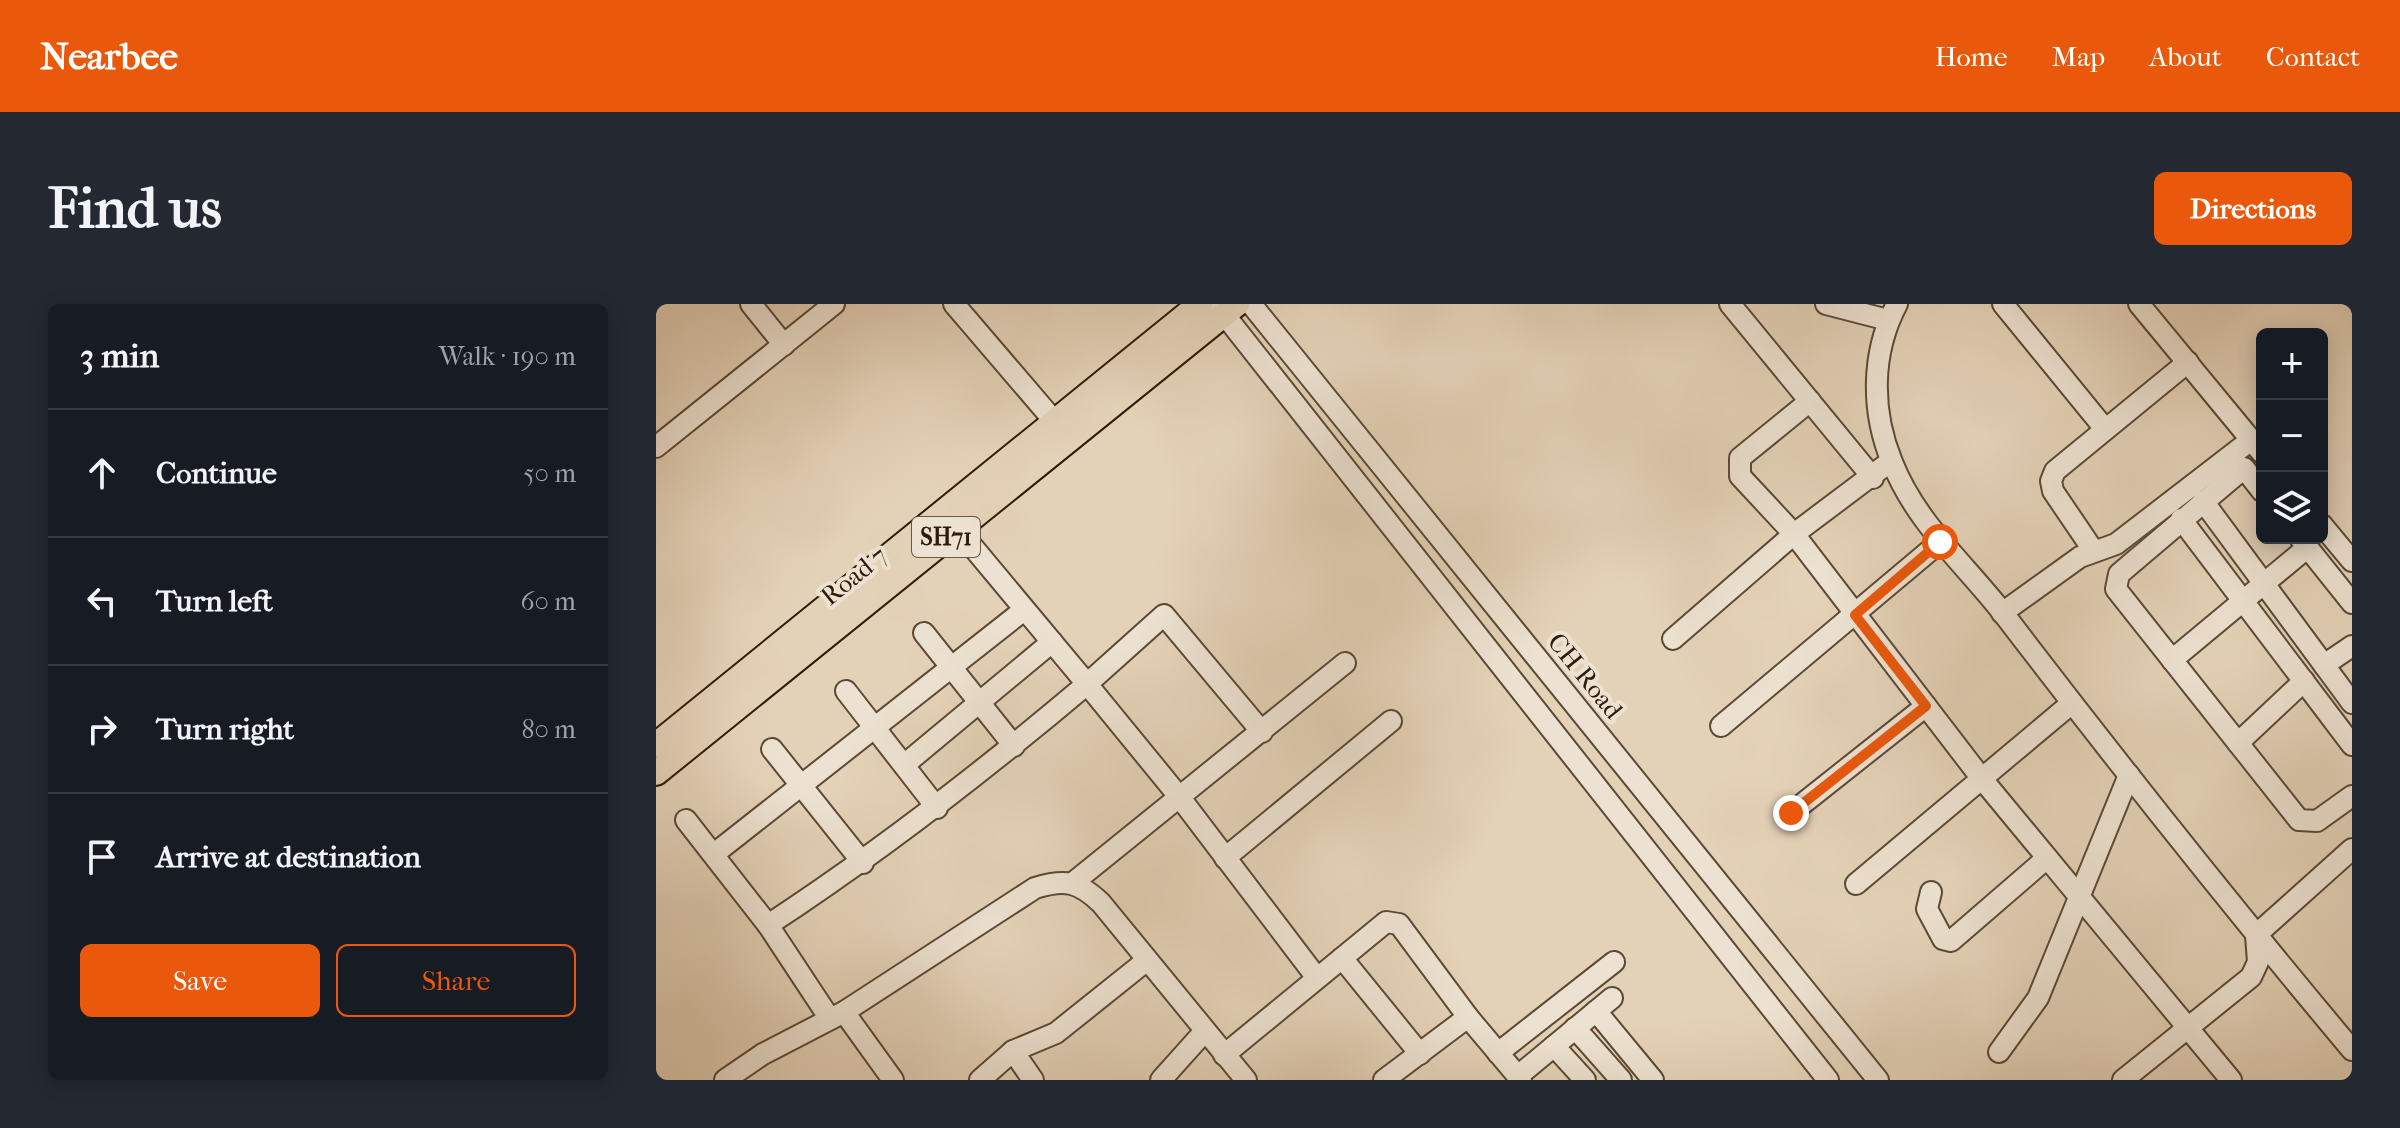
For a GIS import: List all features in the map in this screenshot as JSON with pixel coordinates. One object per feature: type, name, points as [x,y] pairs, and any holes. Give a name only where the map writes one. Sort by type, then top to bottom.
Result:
[{"type":"main road","name":"Road 7","points":[[656,745],[1200,304]]},
{"type":"main road","name":"Road 7","points":[[656,773],[1225,307]]},
{"type":"street","points":[[751,304],[784,345]]},
{"type":"street","points":[[656,447],[834,304]]},
{"type":"street","points":[[954,304],[1055,422]]},
{"type":"street","name":"CH Road","points":[[1251,304],[1878,1080]]},
{"type":"street","points":[[1730,304],[1873,478]]},
{"type":"street","points":[[1826,304],[1893,312],[1877,361],[1877,410],[1891,461],[1913,503],[1940,542],[2002,613],[2256,935],[2349,1040]]},
{"type":"street","points":[[2003,304],[2105,429]]},
{"type":"street","points":[[2139,304],[2256,445]]},
{"type":"street","points":[[1225,307],[1828,1080]]},
{"type":"street","points":[[2093,550],[2053,491],[2051,481],[2055,471],[2188,362]]},
{"type":"street","points":[[1810,401],[1740,458],[1740,476],[1794,534],[1982,779],[2231,1080]]},
{"type":"street","points":[[2256,447],[2119,574],[2116,589],[2299,820],[2317,821],[2352,796]]},
{"type":"street","points":[[1673,639],[1794,534],[1873,478],[1891,461]]},
{"type":"street","points":[[2002,613],[2093,550],[2116,544],[2189,507],[2244,468],[2256,483]]},
{"type":"street","points":[[2189,507],[2264,584],[2352,703]]},
{"type":"street","points":[[2189,507],[2242,602],[2352,745]]},
{"type":"street","points":[[957,528],[1181,799],[1317,978]]},
{"type":"street","points":[[2328,532],[2352,561]]},
{"type":"street","points":[[1721,726],[1940,542]]},
{"type":"street","points":[[2172,660],[2264,584],[2303,544]]},
{"type":"street","points":[[2305,544],[2352,603]]},
{"type":"street","points":[[714,854],[1024,610]]},
{"type":"street","points":[[768,925],[863,863],[937,808],[1087,684],[1164,615],[1262,732]]},
{"type":"street","points":[[924,633],[1014,746]]},
{"type":"street","points":[[904,765],[1052,642]]},
{"type":"street","points":[[2324,665],[2352,646]]},
{"type":"street","points":[[1074,882],[1181,799],[1345,663]]},
{"type":"street","points":[[2238,743],[2304,681]]},
{"type":"street","points":[[846,691],[937,808]]},
{"type":"street","points":[[1856,884],[2072,703]]},
{"type":"street","points":[[1791,813],[1926,706]]},
{"type":"street","points":[[1225,858],[1391,721]]},
{"type":"street","points":[[772,749],[863,863]]},
{"type":"street","points":[[1999,1052],[2038,998],[2129,775]]},
{"type":"street","points":[[686,820],[837,1015],[893,1080]]},
{"type":"street","points":[[2256,935],[2352,849]]},
{"type":"street","points":[[1931,892],[1927,909],[1943,939],[1951,941],[2047,858]]},
{"type":"street","points":[[725,1080],[763,1054],[837,1015],[1035,888],[1060,881],[1074,882],[1101,903],[1246,1080]]},
{"type":"street","points":[[1224,1055],[1386,922],[1399,924],[1468,1017],[1519,1078],[1604,1005],[1645,1077]]},
{"type":"street","points":[[2123,1080],[2251,977],[2258,962],[2256,935]]},
{"type":"street","points":[[1342,958],[1420,1054]]},
{"type":"street","points":[[980,1080],[1013,1051],[1056,1033],[1146,961]]},
{"type":"street","points":[[1498,1053],[1614,962]]},
{"type":"street","points":[[1384,1080],[1468,1017]]},
{"type":"street","points":[[1575,1028],[1621,1080]]},
{"type":"street","points":[[1161,1080],[1204,1032]]},
{"type":"street","points":[[1554,1046],[1585,1080]]},
{"type":"street","points":[[1013,1051],[1033,1080]]},
{"type":"route","points":[[1791,813],[1926,706],[1855,615],[1940,542]]}]
